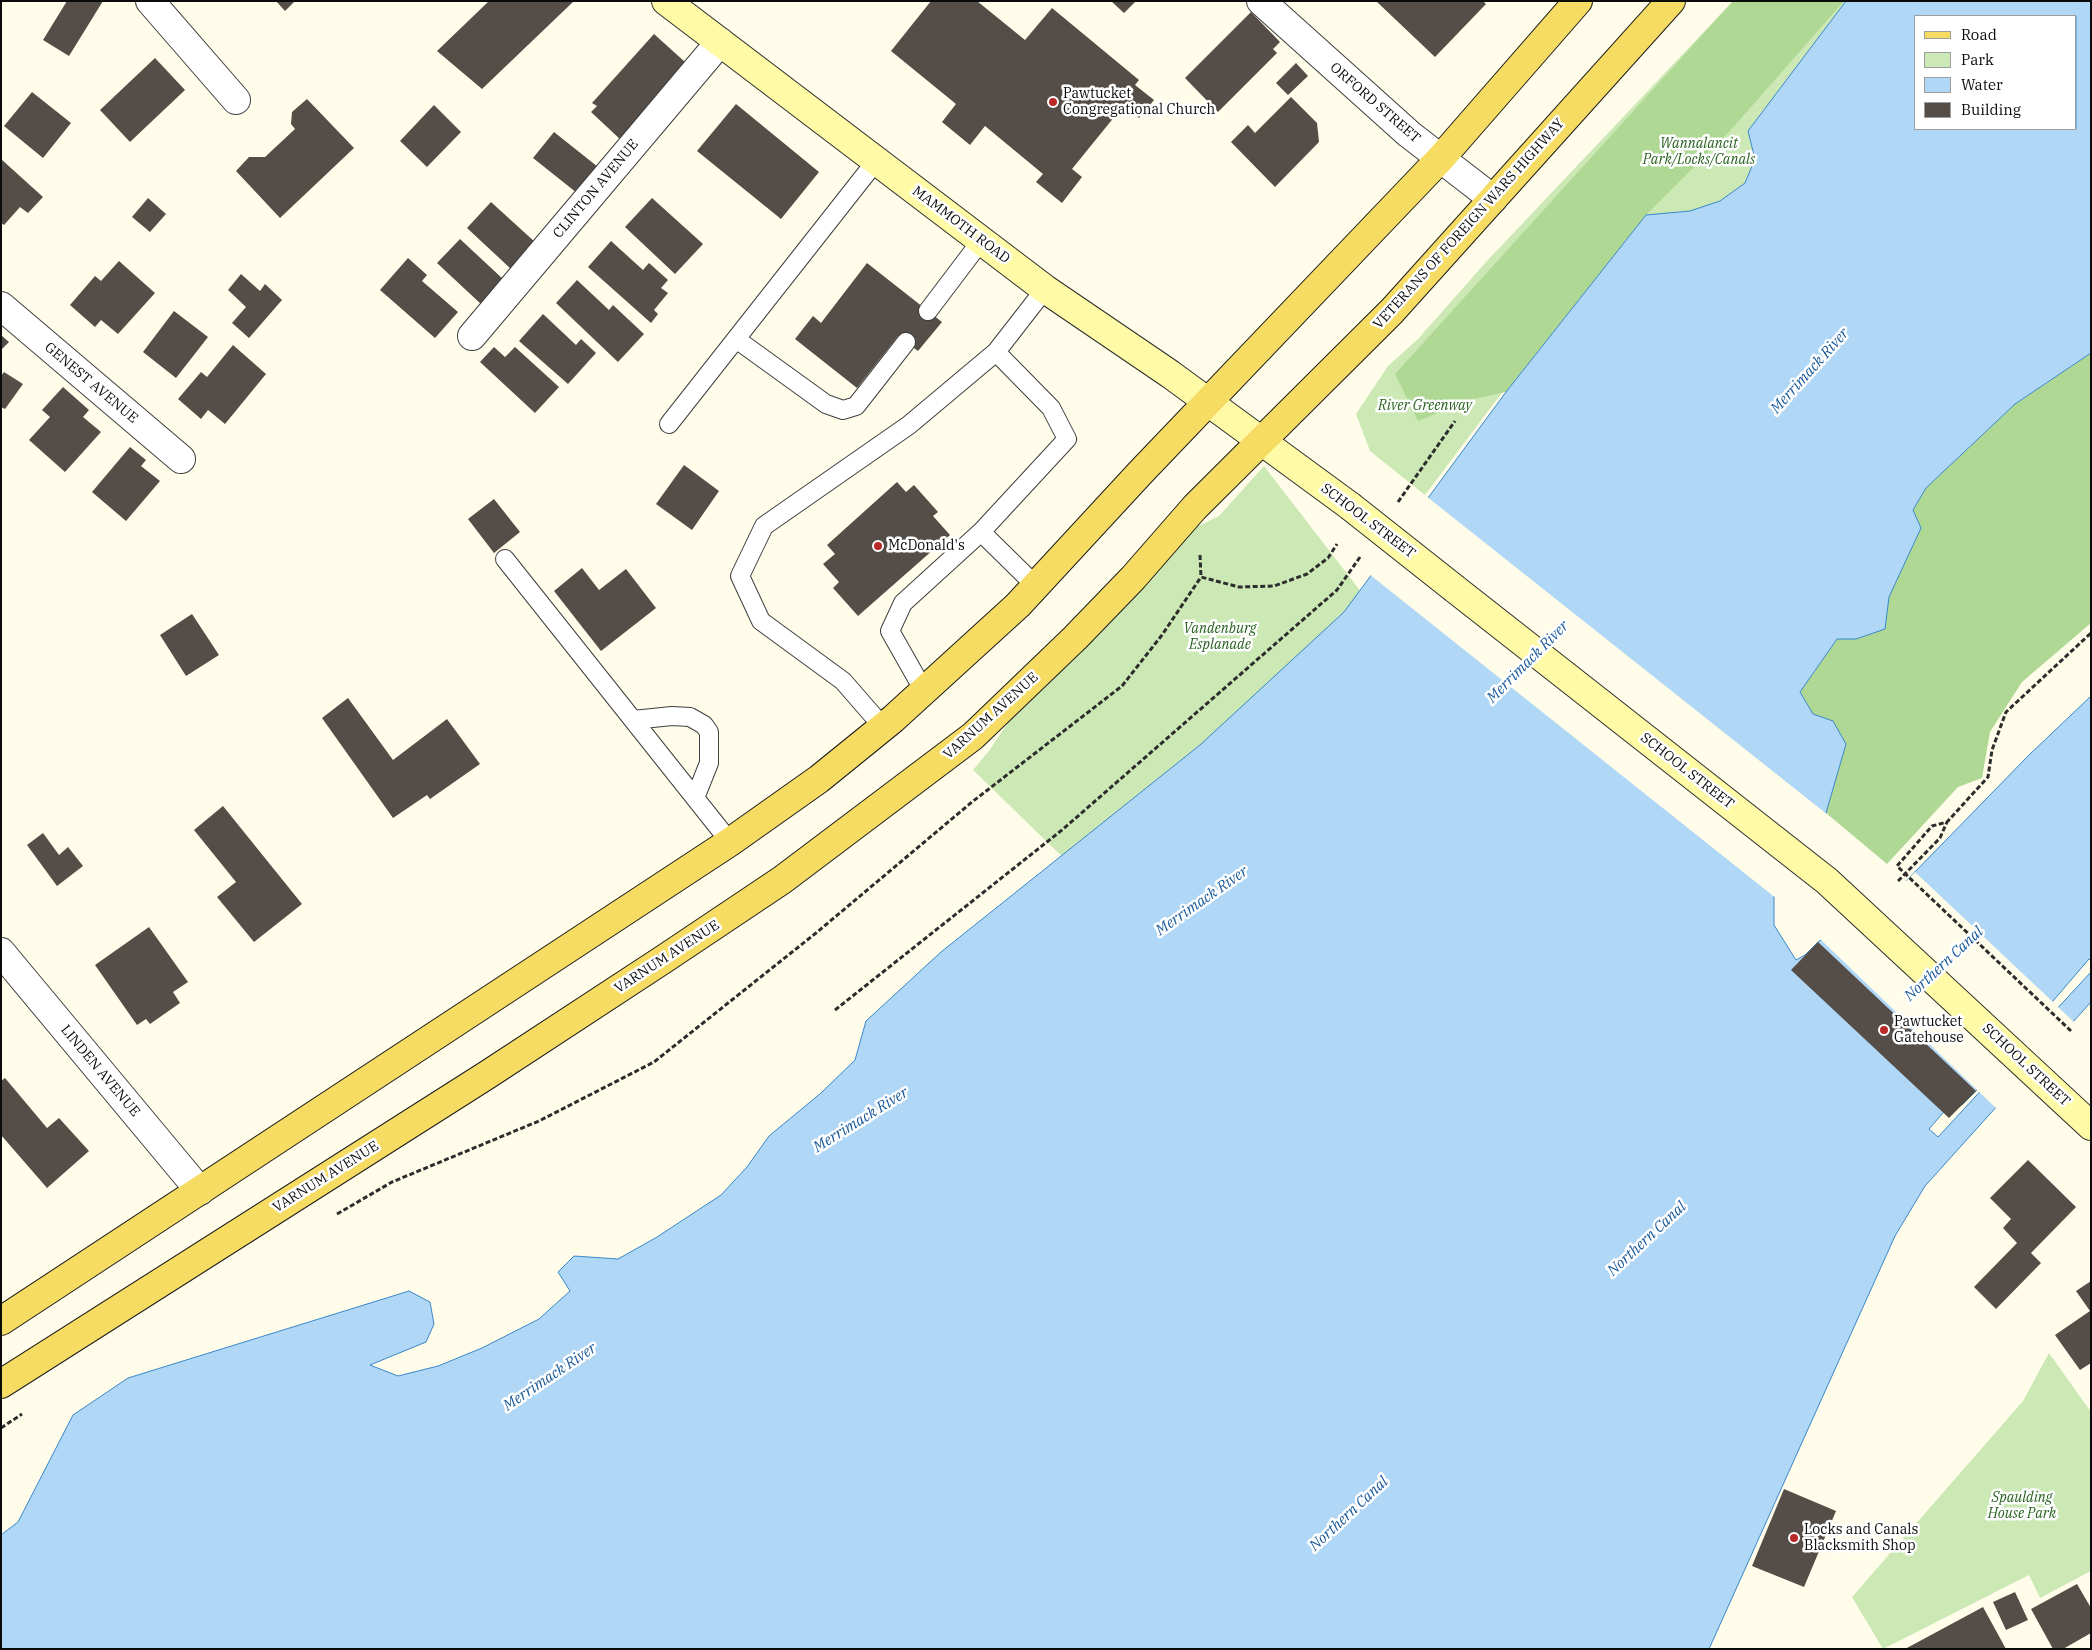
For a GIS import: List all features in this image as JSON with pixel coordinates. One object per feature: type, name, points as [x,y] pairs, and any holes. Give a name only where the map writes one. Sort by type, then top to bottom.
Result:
[{"type":"main road","name":"MAMMOTH ROAD","points":[[666,1],[1045,289],[1261,441]]},
{"type":"main road","points":[[1,1321],[730,842],[819,779],[883,727],[1018,605],[1208,402],[1441,158],[1578,1]]},
{"type":"main road","name":"VETERANS OF FOREIGN WARS HIGHWAY","points":[[1261,441],[1392,311],[1671,1]]},
{"type":"main road","name":"SCHOOL STREET","points":[[1261,441],[1350,506],[1827,881],[2086,1121]]},
{"type":"main road","name":"VARNUM AVENUE","points":[[1,1384],[487,1075],[664,959],[782,880],[930,770],[973,736],[1075,638],[1133,578],[1195,507],[1261,441]]},
{"type":"street","points":[[150,1],[236,100]]},
{"type":"street","name":"ORFORD STREET","points":[[1262,1],[1409,134],[1493,199]]},
{"type":"street","name":"CLINTON AVENUE","points":[[472,336],[720,42]]},
{"type":"street","name":"GENEST AVENUE","points":[[1,306],[181,459]]},
{"type":"street","name":"LINDEN AVENUE","points":[[1,952],[200,1191]]},
{"type":"lane","points":[[669,424],[876,161]]},
{"type":"lane","points":[[928,311],[982,241]]},
{"type":"lane","points":[[883,727],[843,681],[761,621],[740,576],[764,526],[909,425],[996,352],[1045,289]]},
{"type":"lane","points":[[736,339],[826,404],[843,410],[856,406],[906,342]]},
{"type":"lane","points":[[924,691],[890,631],[903,603],[981,532],[1067,439],[1051,408],[996,352]]},
{"type":"lane","points":[[981,532],[1036,586]]},
{"type":"lane","points":[[505,559],[730,842]]},
{"type":"lane","points":[[633,720],[672,716],[690,717],[704,725],[709,732],[710,763],[695,798]]},
{"type":"path","points":[[1394,509],[1455,421]]},
{"type":"path","points":[[1201,577],[1239,587],[1274,586],[1306,574],[1328,558],[1337,544]]},
{"type":"path","points":[[333,1216],[392,1182],[539,1121],[654,1062],[816,933],[972,802],[1122,686],[1162,635],[1201,577],[1200,554]]},
{"type":"path","points":[[835,1010],[1062,830],[1337,590],[1360,556]]},
{"type":"path","points":[[1898,881],[1940,838],[1947,822],[1988,777],[1992,750],[2006,712],[2091,633]]},
{"type":"path","points":[[1947,822],[1932,826],[1896,866],[2071,1031]]},
{"type":"path","points":[[1,1428],[25,1412]]},
{"type":"green space","points":[[1733,1],[1846,1],[1748,131],[1755,159],[1745,183],[1720,201],[1690,211],[1646,215],[1504,390],[1425,495],[1370,451],[1356,414],[1388,366],[1418,339],[1486,262]]},
{"type":"green space","points":[[1733,1],[1844,1],[1729,132],[1646,215],[1506,392],[1469,400],[1418,421],[1395,374]]},
{"type":"green space","points":[[2091,353],[2091,623],[2022,682],[1990,732],[1982,778],[1958,787],[1887,864],[1826,813],[1846,744],[1833,722],[1813,714],[1800,692],[1837,639],[1856,639],[1885,629],[1889,597],[1921,528],[1913,510],[1926,488],[2015,404]]},
{"type":"green space","name":"Vandenburg Esplanade","points":[[1264,466],[1382,619],[1113,906],[973,770],[1008,723],[1037,691],[1148,551],[1219,516]]},
{"type":"green space","name":"Spaulding House Park","points":[[2049,1353],[2091,1412],[2091,1571],[2040,1598],[2029,1575],[1883,1649],[1852,1597],[2023,1401]]},
{"type":"water","points":[[1846,1],[2091,1],[2091,353],[2015,404],[1926,488],[1913,510],[1921,528],[1889,597],[1885,629],[1856,639],[1837,639],[1800,692],[1813,714],[1833,721],[1846,744],[1826,813],[1774,891],[1774,925],[1796,960],[1805,955],[1818,942],[1906,881],[2029,755],[2091,696],[2091,960],[2089,959],[1976,1091],[1962,1105],[1955,1099],[1929,1129],[1938,1137],[2091,972],[2091,1002],[1925,1186],[1895,1236],[1709,1649],[1,1649],[1,1535],[18,1522],[73,1415],[128,1378],[409,1291],[430,1302],[434,1324],[426,1342],[370,1365],[398,1376],[438,1366],[482,1348],[539,1319],[570,1291],[558,1272],[574,1256],[618,1259],[657,1237],[721,1195],[747,1167],[769,1136],[821,1093],[855,1060],[866,1021],[941,952],[1200,745],[1344,612],[1506,392],[1646,215],[1690,211],[1720,201],[1745,183],[1755,159],[1748,131]]},
{"type":"pier","points":[[1426,496],[1828,815],[1777,892],[1777,899],[1369,574]]},
{"type":"pier","points":[[1915,872],[2054,1003],[1993,1074],[2057,1006],[2075,1023],[1997,1109],[1819,938],[1904,879],[1906,881]]},
{"type":"building","points":[[67,1],[103,1],[69,56],[43,40]]},
{"type":"building","points":[[276,1],[295,1],[285,11]]},
{"type":"building","points":[[489,1],[574,1],[482,89],[437,51]]},
{"type":"building","name":"Pawtucket Congregational Church","points":[[931,1],[977,1],[1025,40],[1052,8],[1139,80],[1135,85],[1154,100],[1139,118],[1124,105],[1072,169],[1082,177],[1062,203],[1036,182],[1043,174],[985,126],[970,145],[942,122],[956,104],[891,51]]},
{"type":"building","points":[[1111,1],[1136,1],[1124,13]]},
{"type":"building","points":[[1376,1],[1483,1],[1486,4],[1435,57]]},
{"type":"building","points":[[1251,12],[1280,42],[1273,49],[1277,53],[1218,112],[1185,78]]},
{"type":"building","points":[[654,34],[685,62],[674,74],[679,79],[622,141],[591,112],[597,106],[592,103]]},
{"type":"building","points":[[155,58],[185,90],[130,142],[100,110]]},
{"type":"building","points":[[1296,63],[1308,76],[1288,95],[1276,83]]},
{"type":"building","points":[[32,92],[71,123],[43,158],[4,126]]},
{"type":"building","points":[[1291,97],[1317,123],[1319,142],[1275,187],[1231,142],[1248,125],[1255,133]]},
{"type":"building","points":[[307,99],[354,148],[280,218],[236,171],[249,157],[265,157],[295,129],[291,124],[292,112]]},
{"type":"building","points":[[736,104],[819,172],[781,219],[697,151]]},
{"type":"building","points":[[434,105],[461,132],[427,167],[400,141]]},
{"type":"building","points":[[554,132],[598,167],[577,193],[533,158]]},
{"type":"building","points":[[1,159],[43,197],[28,213],[20,207],[4,225],[1,223]]},
{"type":"building","points":[[148,198],[166,214],[150,232],[132,217]]},
{"type":"building","points":[[652,198],[703,244],[675,274],[625,227]]},
{"type":"building","points":[[491,202],[536,243],[511,269],[467,228]]},
{"type":"building","points":[[460,239],[504,280],[482,305],[437,263]]},
{"type":"building","points":[[611,241],[643,270],[649,263],[668,280],[661,288],[668,293],[654,310],[658,314],[651,323],[588,267]]},
{"type":"building","points":[[408,258],[427,275],[422,281],[458,312],[435,338],[380,290]]},
{"type":"building","points":[[119,261],[155,293],[118,334],[101,320],[95,327],[70,305],[95,276],[101,281]]},
{"type":"building","points":[[867,263],[942,322],[918,351],[898,336],[857,388],[795,339],[813,316],[821,323]]},
{"type":"building","points":[[241,274],[260,291],[265,284],[282,300],[249,338],[232,323],[246,307],[228,290]]},
{"type":"building","points":[[577,280],[609,310],[613,305],[644,334],[618,362],[556,303]]},
{"type":"building","points":[[174,311],[208,337],[176,378],[143,352]]},
{"type":"building","points":[[543,314],[576,345],[581,339],[596,353],[568,384],[519,341]]},
{"type":"building","points":[[1,335],[9,342],[1,350]]},
{"type":"building","points":[[233,345],[266,374],[225,424],[208,410],[201,419],[178,399],[201,372],[207,377]]},
{"type":"building","points":[[494,347],[505,357],[515,347],[559,387],[535,413],[480,362]]},
{"type":"building","points":[[4,372],[23,384],[5,409],[1,407],[1,376]]},
{"type":"building","points":[[63,387],[89,410],[83,417],[101,432],[65,472],[29,440],[50,417],[42,410]]},
{"type":"building","points":[[130,447],[146,460],[141,466],[160,481],[126,521],[92,492]]},
{"type":"building","points":[[684,465],[719,491],[692,530],[656,504]]},
{"type":"building","points":[[897,482],[906,492],[914,485],[938,512],[933,516],[950,535],[858,616],[833,588],[839,582],[823,564],[835,554],[827,545]]},
{"type":"building","points":[[494,499],[520,532],[494,553],[468,519]]},
{"type":"building","points":[[582,568],[599,590],[626,569],[656,608],[601,651],[554,591]]},
{"type":"building","points":[[192,614],[219,655],[186,676],[160,635]]},
{"type":"building","points":[[348,698],[393,760],[447,719],[480,764],[430,799],[427,795],[393,818],[322,718]]},
{"type":"building","points":[[223,806],[302,904],[254,942],[217,897],[236,882],[194,830]]},
{"type":"building","points":[[43,833],[59,855],[68,847],[83,866],[57,886],[27,845]]},
{"type":"building","points":[[149,927],[188,982],[173,992],[180,1003],[150,1024],[146,1019],[137,1025],[95,965]]},
{"type":"building","name":"Pawtucket Gatehouse","points":[[1818,942],[1976,1091],[1949,1118],[1791,970]]},
{"type":"building","points":[[5,1078],[47,1128],[59,1118],[89,1151],[47,1188],[1,1135],[1,1081]]},
{"type":"building","points":[[2028,1160],[2076,1207],[2031,1253],[2041,1263],[1996,1309],[1974,1287],[2017,1243],[2003,1228],[2011,1219],[1990,1198]]},
{"type":"building","points":[[2091,1281],[2091,1363],[2080,1370],[2055,1335],[2090,1311],[2076,1291]]},
{"type":"building","name":"Locks and Canals Blacksmith Shop","points":[[1784,1489],[1836,1511],[1804,1587],[1752,1566]]},
{"type":"building","points":[[2077,1584],[2091,1608],[2091,1633],[2063,1649],[2053,1649],[2031,1609]]},
{"type":"building","points":[[2015,1592],[2028,1620],[2006,1630],[1993,1602]]},
{"type":"building","points":[[1983,1607],[2006,1649],[1905,1649]]},
{"type":"place","name":"Pawtucket Congregational Church","points":[[1053,102]]},
{"type":"place","name":"McDonald's","points":[[878,546]]},
{"type":"place","name":"Pawtucket Gatehouse","points":[[1884,1030]]},
{"type":"place","name":"Locks and Canals Blacksmith Shop","points":[[1794,1538]]},
{"type":"park label","name":"Wannalancit Park/Locks/Canals","points":[[1699,152]]},
{"type":"park label","name":"River Greenway","points":[[1425,406]]},
{"type":"water label","name":"Merrimack River","points":[[1810,371]]},
{"type":"water label","name":"Merrimack River","points":[[1528,662]]},
{"type":"water label","name":"Merrimack River","points":[[1202,901]]},
{"type":"water label","name":"Northern Canal","points":[[1944,964]]},
{"type":"water label","name":"Merrimack River","points":[[861,1120]]},
{"type":"water label","name":"Northern Canal","points":[[1647,1239]]},
{"type":"water label","name":"Merrimack River","points":[[550,1377]]},
{"type":"water label","name":"Northern Canal","points":[[1349,1514]]}]
